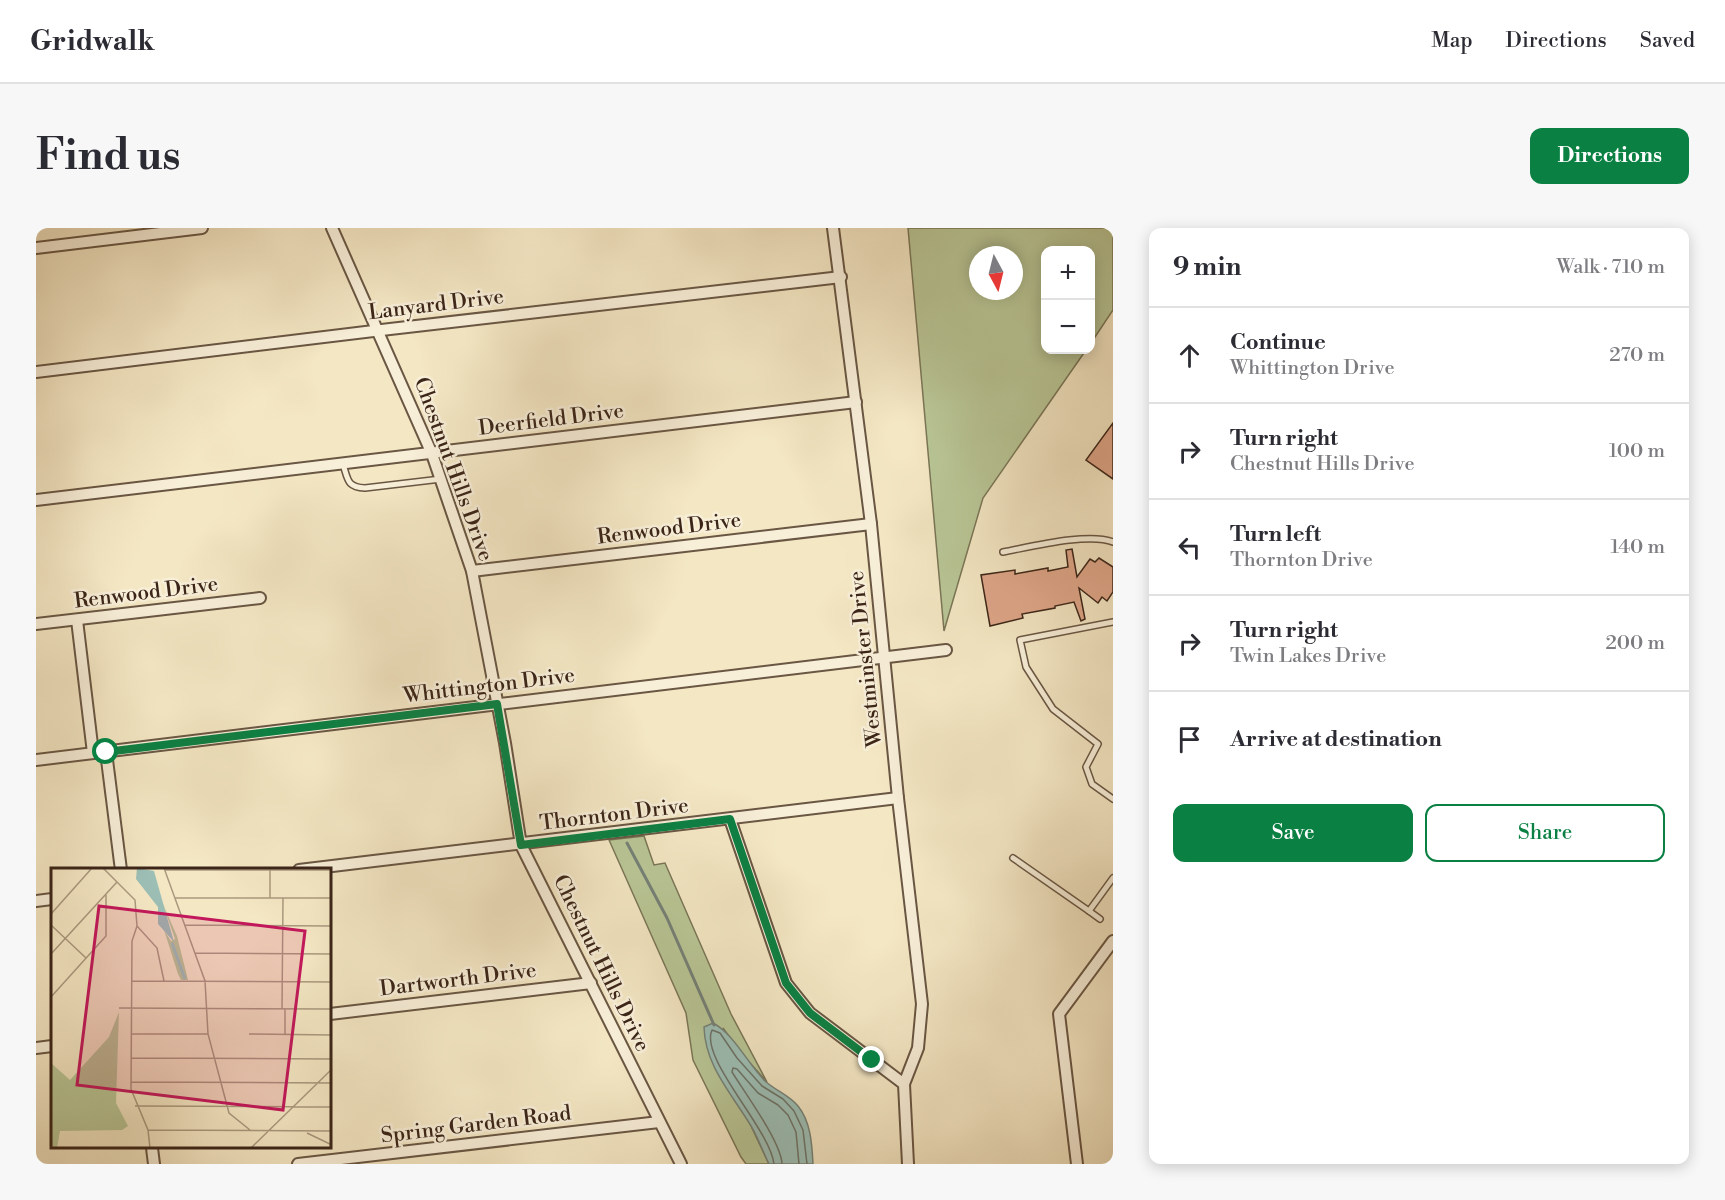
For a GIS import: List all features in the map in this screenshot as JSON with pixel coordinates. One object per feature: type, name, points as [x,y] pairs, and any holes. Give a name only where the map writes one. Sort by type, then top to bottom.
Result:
[{"type":"street","points":[[36,248],[202,228]]},
{"type":"street","name":"Chestnut Hills Drive","points":[[332,228],[432,454],[472,572],[521,845],[681,1164]]},
{"type":"street","name":"Westminster Drive","points":[[833,228],[871,524],[898,798],[922,1004],[918,1048],[904,1084]]},
{"type":"street","name":"Lanyard Drive","points":[[36,372],[841,277]]},
{"type":"street","name":"Deerfield Drive","points":[[36,500],[856,402]]},
{"type":"street","name":"Renwood Drive","points":[[472,572],[871,524]]},
{"type":"street","name":"Renwood Drive","points":[[36,624],[260,598]]},
{"type":"street","points":[[77,620],[93,753]]},
{"type":"street","name":"Whittington Drive","points":[[36,760],[946,650]]},
{"type":"street","points":[[106,752],[121,868]]},
{"type":"street","name":"Thornton Drive","points":[[317,868],[898,798]]},
{"type":"street","points":[[730,819],[786,983],[810,1013],[904,1084],[908,1164]]},
{"type":"street","points":[[36,901],[51,899]]},
{"type":"street","points":[[1077,1164],[1059,1014],[1113,940]]},
{"type":"street","name":"Dartworth Drive","points":[[332,1014],[591,983]]},
{"type":"street","points":[[36,1048],[51,1046]]},
{"type":"street","name":"Spring Garden Road","points":[[298,1164],[659,1122]]},
{"type":"street","points":[[152,1149],[154,1164]]},
{"type":"lane","points":[[343,464],[350,484],[355,488],[441,479]]},
{"type":"lane","points":[[1003,552],[1075,540],[1094,539],[1113,543]]},
{"type":"lane","points":[[1113,622],[1020,640],[1026,667],[1053,710],[1098,744],[1086,767],[1092,784],[1113,799]]},
{"type":"lane","points":[[1013,858],[1100,919]]},
{"type":"lane","points":[[1089,910],[1113,878]]},
{"type":"green space","points":[[908,228],[1113,228],[1113,310],[1095,337],[1095,246],[1041,246],[1041,354],[1083,354],[983,498],[944,631]]},
{"type":"green space","points":[[644,836],[654,865],[665,863],[731,1014],[767,1082],[723,1028],[752,1128],[769,1164],[746,1164],[693,1060],[686,1013],[609,840]]},
{"type":"water","points":[[713,1023],[728,1034],[765,1081],[798,1106],[808,1126],[813,1164],[769,1164],[754,1131],[714,1067],[704,1027]]},
{"type":"building","points":[[1113,423],[1113,479],[1086,460]]},
{"type":"building","points":[[1072,549],[1077,577],[1090,559],[1095,562],[1099,558],[1113,567],[1113,592],[1107,601],[1102,597],[1098,603],[1079,588],[1085,619],[1081,621],[1074,602],[1022,614],[1023,618],[990,626],[981,575],[1015,570],[1015,574],[1048,568],[1048,571],[1068,567],[1066,550]]},
{"type":"waterway","points":[[627,843],[667,918],[714,1025]]},
{"type":"route","points":[[106,752],[497,704],[521,845],[730,819],[786,983],[810,1013],[872,1060]]}]
